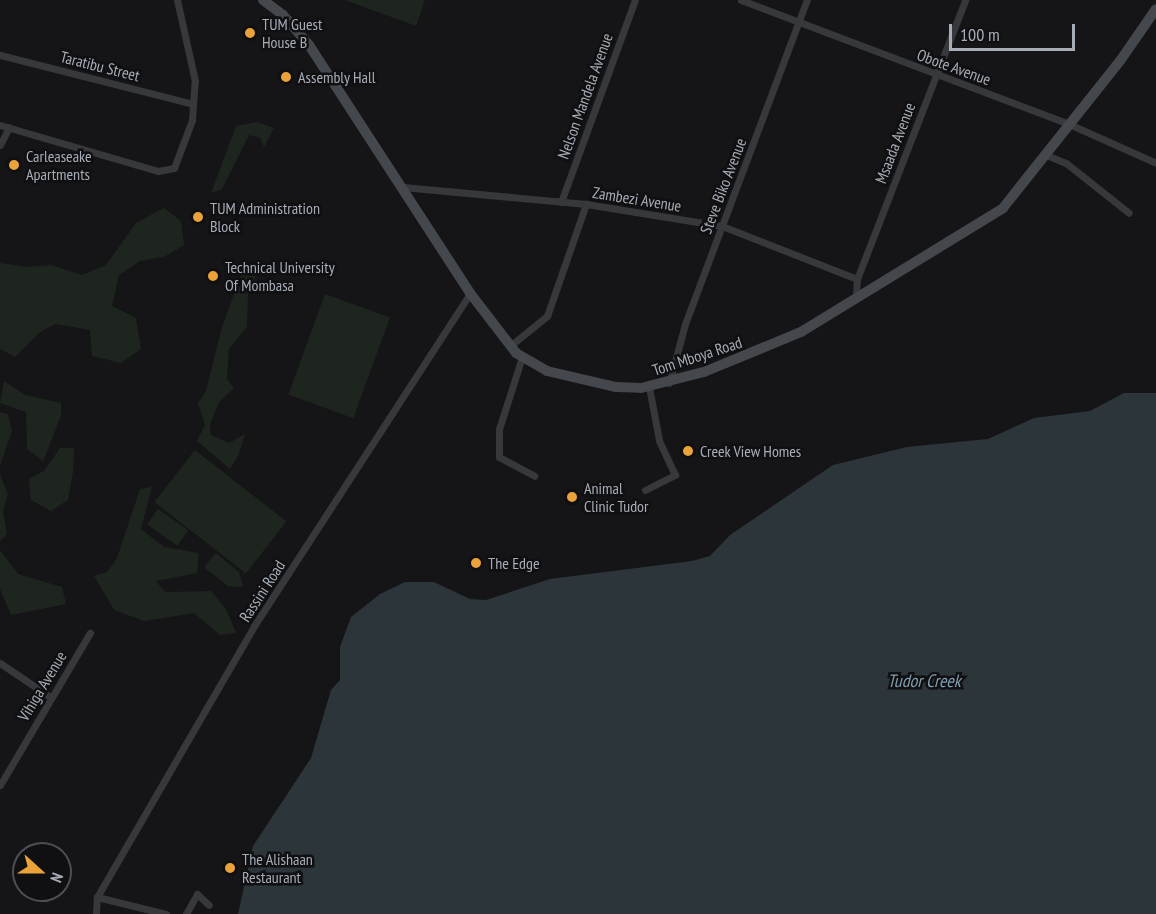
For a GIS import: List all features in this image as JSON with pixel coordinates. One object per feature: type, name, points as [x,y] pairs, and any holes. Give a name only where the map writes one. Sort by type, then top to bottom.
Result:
[{"type":"main road","name":"Tom Mboya Road","points":[[263,0],[289,21],[309,45],[470,293],[510,346],[522,357],[547,372],[585,381],[649,387],[669,383],[801,332],[856,296],[1003,208],[1070,124],[1156,9]]},
{"type":"street","points":[[0,125],[158,171],[168,171],[179,162],[193,104],[194,64],[177,0]]},
{"type":"street","name":"Nelson Mandela Avenue","points":[[561,202],[634,0]]},
{"type":"street","name":"Obote Avenue","points":[[741,0],[1070,124],[1156,163]]},
{"type":"street","name":"Steve Biko Avenue","points":[[669,383],[685,324],[807,0]]},
{"type":"street","name":"Msaada Avenue","points":[[856,296],[856,279],[965,0]]},
{"type":"street","name":"Taratibu Street","points":[[0,55],[193,104]]},
{"type":"street","points":[[0,145],[9,127]]},
{"type":"street","points":[[1046,155],[1066,163],[1129,213]]},
{"type":"street","name":"Zambezi Avenue","points":[[403,187],[586,204],[722,226],[856,279]]},
{"type":"street","points":[[510,346],[547,316],[586,204]]},
{"type":"street","name":"Rassini Road","points":[[96,914],[97,897],[254,626],[470,293]]},
{"type":"street","points":[[522,357],[500,429],[499,457],[534,476]]},
{"type":"street","points":[[645,490],[675,476],[659,440],[649,387]]},
{"type":"street","name":"Vihiga Avenue","points":[[0,784],[90,633]]},
{"type":"street","points":[[0,663],[50,697]]},
{"type":"street","points":[[186,914],[197,894],[209,905]]},
{"type":"street","points":[[97,897],[166,914]]},
{"type":"shaded area","points":[[345,0],[425,0],[416,26]]},
{"type":"shaded area","points":[[257,122],[274,128],[264,147],[260,138],[249,135],[222,189],[211,193],[236,126]]},
{"type":"shaded area","points":[[164,208],[181,221],[184,245],[164,257],[140,261],[119,275],[112,306],[136,318],[141,349],[121,363],[92,356],[90,330],[55,324],[40,332],[15,357],[0,349],[0,263],[28,267],[51,265],[82,275],[106,265],[136,223]]},
{"type":"shaded area","points":[[245,264],[259,269],[248,294],[247,327],[229,349],[227,379],[234,388],[219,402],[210,424],[211,435],[229,443],[245,434],[239,454],[230,469],[197,441],[205,425],[198,403],[206,391],[222,327]]},
{"type":"shaded area","points":[[325,294],[390,318],[353,418],[288,395]]},
{"type":"shaded area","points":[[4,381],[25,395],[61,403],[61,416],[43,461],[27,449],[26,412],[0,403]]},
{"type":"shaded area","points":[[0,412],[8,414],[12,431],[0,466]]},
{"type":"shaded area","points":[[60,448],[74,448],[73,472],[68,500],[51,511],[31,500],[29,479],[44,471]]},
{"type":"shaded area","points":[[195,450],[286,521],[246,573],[154,502]]},
{"type":"shaded area","points":[[0,475],[8,494],[3,511],[7,534],[0,541]]},
{"type":"shaded area","points":[[152,487],[141,529],[164,547],[199,553],[197,573],[156,581],[165,592],[211,591],[226,609],[236,633],[220,635],[194,613],[144,621],[114,610],[94,576],[107,572],[117,558],[140,489]]},
{"type":"shaded area","points":[[158,509],[188,530],[177,546],[147,525]]},
{"type":"shaded area","points":[[0,550],[18,574],[62,587],[66,604],[11,615],[0,589]]},
{"type":"shaded area","points":[[216,553],[239,572],[243,587],[228,586],[204,567]]},
{"type":"water","name":"Tudor Creek","points":[[1124,393],[1156,393],[1156,914],[238,914],[253,846],[311,758],[331,690],[340,680],[340,647],[351,617],[380,594],[405,582],[434,582],[470,599],[486,600],[550,579],[692,561],[710,556],[730,535],[833,465],[907,447],[988,439],[1034,418],[1090,411]]},
{"type":"place","name":"TUM Guest House B","points":[[250,33]]},
{"type":"place","name":"Assembly Hall","points":[[286,77]]},
{"type":"place","name":"Carleaseake Apartments","points":[[14,165]]},
{"type":"place","name":"TUM Administration Block","points":[[198,217]]},
{"type":"place","name":"Technical University Of Mombasa","points":[[213,276]]},
{"type":"place","name":"Creek View Homes","points":[[688,451]]},
{"type":"place","name":"Animal Clinic Tudor","points":[[572,497]]},
{"type":"place","name":"The Edge","points":[[476,563]]},
{"type":"place","name":"The Alishaan Restaurant","points":[[230,868]]}]
